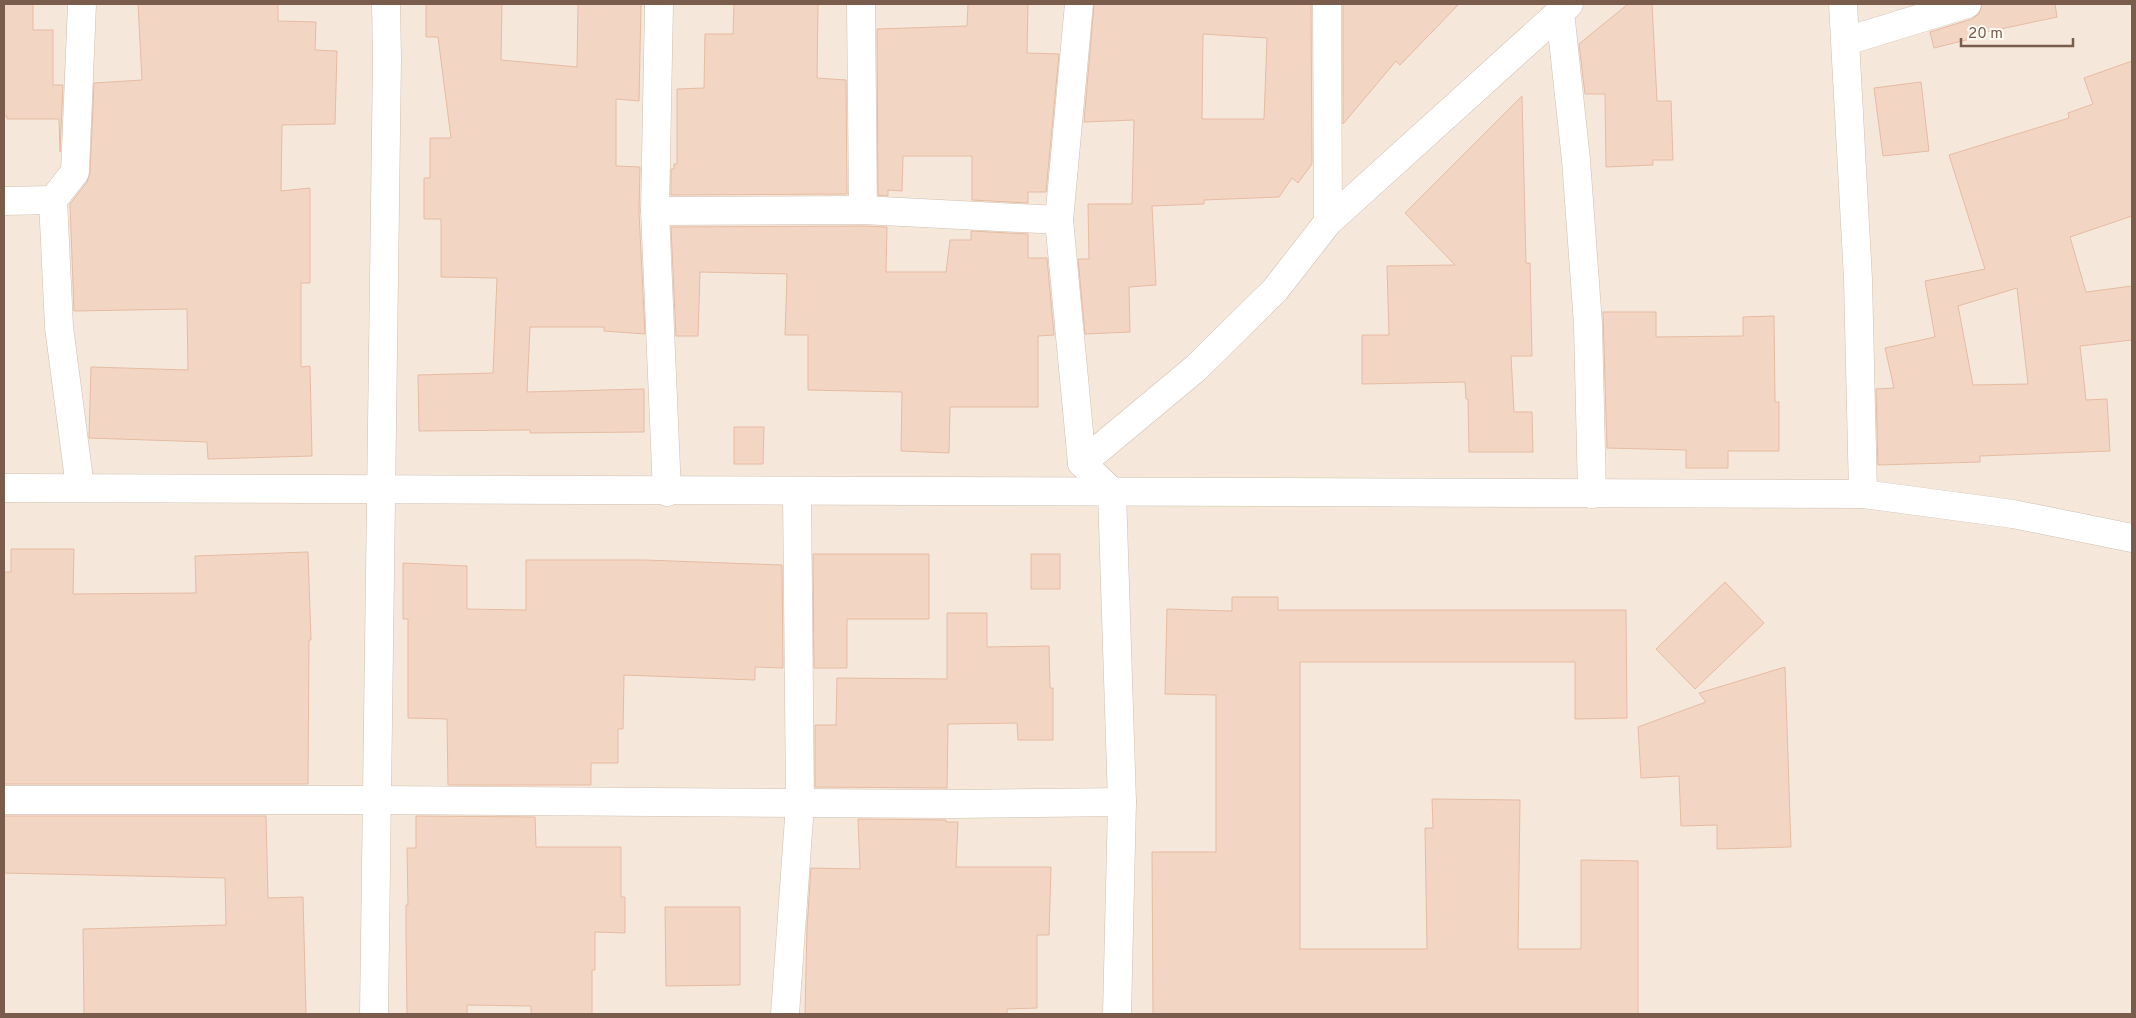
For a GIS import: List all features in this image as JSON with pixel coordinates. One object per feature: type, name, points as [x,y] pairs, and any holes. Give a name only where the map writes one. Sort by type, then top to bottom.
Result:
[{"type":"street","points":[[80,488],[58,327],[53,200],[75,172],[82,4]]},
{"type":"street","points":[[374,1014],[387,68],[386,4]]},
{"type":"street","points":[[659,4],[656,211],[667,492]]},
{"type":"street","points":[[861,4],[863,210]]},
{"type":"street","points":[[1079,4],[1059,220],[1082,463],[1112,492],[1122,802],[1117,1014]]},
{"type":"street","points":[[1327,4],[1328,222]]},
{"type":"street","points":[[1843,4],[1858,278],[1863,494]]},
{"type":"street","points":[[1846,42],[1967,4]]},
{"type":"street","points":[[1082,463],[1196,368],[1276,290],[1328,222],[1564,8]]},
{"type":"street","points":[[1564,8],[1587,314],[1592,494]]},
{"type":"street","points":[[4,201],[53,200]]},
{"type":"street","points":[[656,211],[863,210],[1059,220]]},
{"type":"street","points":[[4,488],[667,492],[1863,494],[2014,514],[2132,538]]},
{"type":"street","points":[[785,1014],[800,804],[798,491]]},
{"type":"street","points":[[4,800],[377,800],[800,804],[1122,802]]},
{"type":"shaded area","points":[[4,4],[2132,4],[2132,1014],[4,1014]]},
{"type":"building","points":[[4,4],[33,4],[33,30],[53,30],[53,85],[63,85],[60,152],[59,119],[7,119],[7,116],[4,116]]},
{"type":"building","points":[[138,4],[278,4],[278,21],[316,22],[315,50],[337,51],[335,124],[282,125],[281,191],[310,188],[310,283],[301,283],[301,367],[310,366],[312,456],[208,459],[207,442],[89,438],[91,367],[188,370],[187,309],[74,311],[70,204],[87,182],[90,173],[94,83],[142,80]]},
{"type":"building","points":[[426,4],[502,4],[501,60],[577,67],[578,4],[641,4],[639,101],[616,99],[616,166],[640,167],[639,212],[645,334],[604,331],[604,327],[530,327],[527,392],[644,389],[644,432],[530,433],[530,430],[419,431],[418,375],[493,373],[497,278],[441,277],[441,219],[424,219],[424,178],[430,178],[430,138],[451,138],[438,37],[426,37]]},
{"type":"building","points":[[734,4],[818,4],[817,78],[846,80],[847,194],[671,195],[671,169],[674,169],[674,164],[677,164],[677,89],[704,88],[705,34],[733,34]]},
{"type":"building","points":[[968,4],[1028,4],[1027,53],[1059,54],[1046,192],[1028,192],[1028,203],[972,200],[972,156],[903,156],[902,191],[888,190],[888,196],[878,195],[877,29],[967,26]]},
{"type":"building","points":[[1094,4],[1311,4],[1312,164],[1298,183],[1292,178],[1279,197],[1204,200],[1204,204],[1152,206],[1156,285],[1129,287],[1130,332],[1085,334],[1078,259],[1089,259],[1088,204],[1132,204],[1134,120],[1084,122]],"holes":[[[1203,34],[1267,38],[1264,119],[1202,119]]]},
{"type":"building","points":[[1343,4],[1459,4],[1400,65],[1396,61],[1343,124]]},
{"type":"building","points":[[1628,4],[1652,4],[1657,101],[1671,101],[1673,160],[1653,160],[1653,165],[1606,167],[1605,94],[1585,94],[1579,44]]},
{"type":"building","points":[[1982,4],[2055,4],[2057,17],[1977,34],[1978,37],[1934,48],[1930,32],[1972,19],[1979,14]]},
{"type":"building","points":[[2132,61],[2132,216],[2070,237],[2086,292],[2132,286],[2132,340],[2080,346],[2086,400],[2107,399],[2110,451],[1980,456],[1980,462],[1878,465],[1876,389],[1894,388],[1885,348],[1935,337],[1925,281],[1985,269],[1949,155],[2069,118],[2068,113],[2093,104],[2084,78]],"holes":[[[2017,288],[2028,384],[1973,385],[1958,306]]]},
{"type":"building","points":[[1921,82],[1929,151],[1883,156],[1874,88]]},
{"type":"building","points":[[1522,96],[1526,263],[1530,263],[1532,356],[1511,356],[1514,412],[1532,412],[1533,452],[1469,452],[1468,399],[1466,399],[1465,382],[1362,384],[1362,335],[1389,335],[1387,266],[1455,265],[1405,213]]},
{"type":"building","points":[[671,227],[887,227],[886,272],[946,272],[950,240],[971,240],[971,231],[1028,234],[1028,258],[1047,258],[1054,335],[1038,336],[1038,407],[950,407],[949,453],[901,451],[902,392],[808,390],[808,335],[785,335],[787,274],[700,272],[698,336],[676,336]]},
{"type":"building","points":[[1603,312],[1656,312],[1656,337],[1743,336],[1743,317],[1774,316],[1775,402],[1779,402],[1779,451],[1728,451],[1728,468],[1686,468],[1686,450],[1607,448]]},
{"type":"building","points":[[734,427],[764,427],[763,464],[734,464]]},
{"type":"building","points":[[11,549],[74,549],[73,594],[196,593],[195,556],[308,552],[311,640],[309,640],[308,784],[4,784],[4,572],[11,572]]},
{"type":"building","points":[[813,554],[929,554],[929,619],[847,619],[847,668],[814,668]]},
{"type":"building","points":[[1031,554],[1060,554],[1060,589],[1031,589]]},
{"type":"building","points":[[526,560],[644,560],[782,565],[783,668],[755,667],[755,680],[624,675],[623,729],[618,729],[618,763],[591,763],[591,785],[448,785],[447,719],[408,718],[408,619],[403,619],[403,563],[467,566],[467,609],[526,610]]},
{"type":"building","points":[[1725,582],[1764,623],[1695,689],[1656,649]]},
{"type":"building","points":[[1232,597],[1278,597],[1278,610],[1626,610],[1627,718],[1575,719],[1575,662],[1300,662],[1300,949],[1427,949],[1425,828],[1433,828],[1432,799],[1520,800],[1518,949],[1581,949],[1581,860],[1638,861],[1638,1014],[1153,1014],[1152,852],[1216,852],[1216,695],[1165,694],[1167,609],[1232,611]]},
{"type":"building","points":[[947,613],[987,613],[987,647],[1049,646],[1050,688],[1053,688],[1053,740],[1018,740],[1017,723],[948,724],[947,788],[815,787],[815,725],[836,725],[837,678],[947,679]]},
{"type":"building","points":[[1785,667],[1791,847],[1717,849],[1717,825],[1681,826],[1679,776],[1641,778],[1638,727],[1706,702],[1699,693]]},
{"type":"building","points":[[4,816],[266,816],[268,898],[303,897],[306,1014],[84,1014],[83,929],[226,925],[225,878],[4,873]]},
{"type":"building","points":[[416,816],[535,817],[536,847],[621,847],[621,897],[625,897],[625,933],[595,932],[595,970],[592,970],[592,1014],[531,1014],[531,1006],[467,1005],[467,1014],[407,1014],[407,848],[416,848]]},
{"type":"building","points":[[858,819],[946,820],[946,822],[958,822],[956,867],[1051,867],[1049,935],[1037,935],[1037,1008],[1007,1009],[1007,1014],[805,1014],[807,928],[811,868],[860,869]]},
{"type":"building","points":[[665,907],[740,907],[740,985],[666,986]]}]
